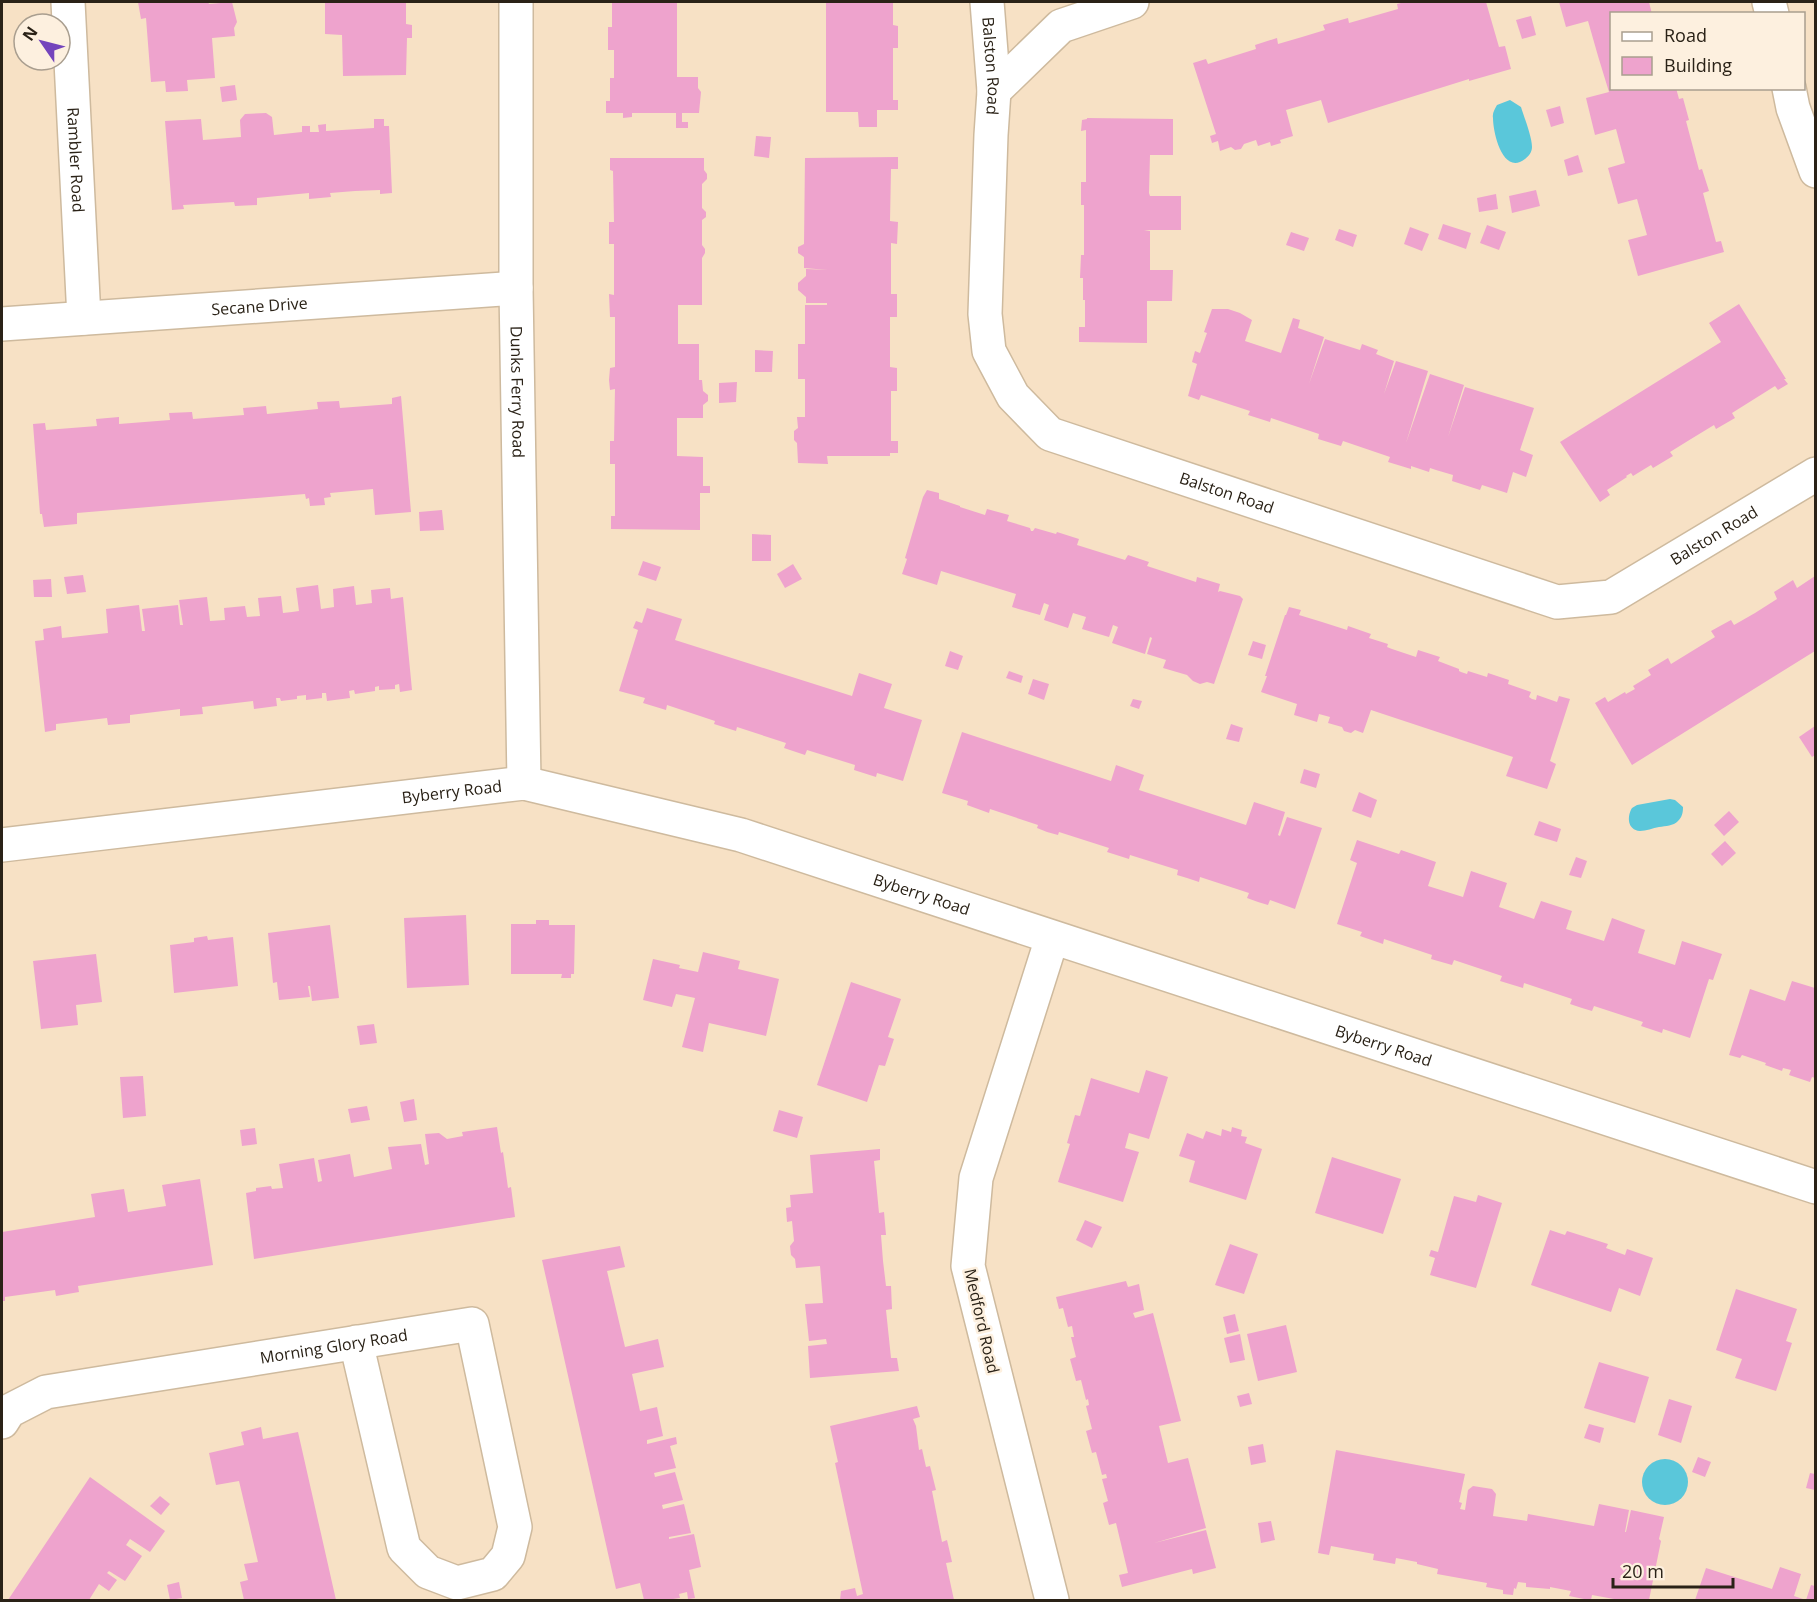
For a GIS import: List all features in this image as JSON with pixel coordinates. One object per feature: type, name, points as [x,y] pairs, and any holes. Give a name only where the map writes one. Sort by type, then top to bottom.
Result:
[{"type":"street","name":"Rambler Road","points":[[68,2],[84,318]]},
{"type":"street","name":"Dunks Ferry Road","points":[[516,2],[516,288],[524,783]]},
{"type":"street","name":"Balston Road","points":[[987,2],[994,91],[985,314],[989,351],[1013,396],[1050,434],[1557,602],[1611,597],[1815,474]]},
{"type":"street","points":[[994,91],[1061,26],[1126,3]]},
{"type":"street","points":[[1789,90],[1793,108],[1815,171]]},
{"type":"street","name":"Secane Drive","points":[[2,324],[516,288]]},
{"type":"street","name":"Byberry Road","points":[[2,845],[524,783],[741,836],[1815,1187]]},
{"type":"street","name":"Medford Road","points":[[1052,938],[976,1178],[968,1266],[1052,1600]]},
{"type":"street","name":"Morning Glory Road","points":[[2,1422],[9,1411],[46,1392],[356,1342],[472,1324],[515,1527],[508,1556],[493,1574],[457,1583],[428,1572],[404,1548],[356,1342]]},
{"type":"water","points":[[1510,100],[1521,107],[1532,143],[1529,155],[1517,163],[1505,157],[1497,142],[1493,125],[1493,114],[1497,105]]},
{"type":"water","points":[[1670,799],[1683,807],[1676,823],[1642,831],[1630,825],[1629,815],[1632,808]]},
{"type":"water","points":[[1665,1459],[1681,1466],[1688,1482],[1681,1498],[1665,1505],[1649,1498],[1642,1482],[1649,1466]]},
{"type":"building","points":[[138,2],[208,2],[209,4],[232,2],[237,22],[234,28],[235,36],[212,38],[215,78],[187,80],[188,91],[166,92],[165,81],[151,82],[146,18],[141,19]]},
{"type":"building","points":[[325,2],[406,2],[406,24],[412,25],[412,38],[407,38],[406,75],[343,76],[342,35],[325,34]]},
{"type":"building","points":[[612,2],[677,2],[677,77],[698,77],[698,88],[701,92],[699,113],[682,113],[682,122],[688,122],[688,128],[676,128],[676,113],[632,113],[632,117],[623,118],[623,113],[606,113],[606,101],[610,101],[610,78],[614,78],[614,50],[608,50],[608,27],[612,27]]},
{"type":"building","points":[[826,2],[893,2],[893,25],[898,26],[898,48],[893,48],[893,100],[898,100],[898,110],[877,110],[877,127],[859,127],[858,112],[826,112]]},
{"type":"building","points":[[1405,2],[1486,2],[1499,47],[1505,46],[1511,69],[1469,81],[1469,79],[1328,123],[1321,100],[1286,110],[1293,136],[1271,146],[1270,142],[1258,146],[1256,140],[1244,144],[1241,149],[1235,150],[1231,147],[1220,151],[1218,141],[1212,143],[1210,136],[1216,134],[1193,63],[1206,59],[1208,64],[1256,49],[1255,45],[1277,38],[1278,44],[1325,30],[1323,25],[1348,18],[1349,23],[1398,9],[1397,4]]},
{"type":"building","points":[[1559,2],[1649,2],[1652,12],[1610,12],[1610,90],[1677,90],[1679,99],[1683,98],[1689,120],[1686,121],[1699,170],[1702,169],[1709,191],[1703,193],[1716,242],[1721,241],[1724,252],[1638,276],[1628,240],[1647,235],[1637,199],[1618,204],[1608,168],[1625,163],[1616,129],[1595,135],[1586,98],[1609,92],[1588,21],[1566,27]]},
{"type":"building","points":[[1531,16],[1536,35],[1522,39],[1516,20]]},
{"type":"building","points":[[235,85],[237,100],[222,102],[220,87]]},
{"type":"building","points":[[1560,106],[1564,123],[1551,127],[1546,110]]},
{"type":"building","points":[[266,113],[272,117],[274,135],[302,132],[302,126],[310,126],[310,132],[319,132],[318,125],[326,124],[326,131],[374,128],[374,119],[384,119],[384,126],[389,126],[392,193],[380,194],[380,190],[355,191],[330,193],[331,197],[309,199],[309,193],[257,198],[257,205],[235,206],[234,202],[183,205],[184,209],[172,210],[165,121],[201,119],[203,140],[241,137],[240,120],[245,114]]},
{"type":"building","points":[[1087,118],[1173,119],[1173,155],[1150,155],[1149,193],[1150,196],[1181,196],[1181,230],[1144,230],[1150,231],[1150,270],[1173,270],[1172,301],[1147,301],[1147,343],[1079,342],[1079,327],[1085,327],[1083,278],[1080,278],[1081,255],[1084,255],[1084,205],[1081,205],[1081,182],[1086,182],[1086,130],[1081,131],[1082,120]]},
{"type":"building","points":[[756,136],[771,137],[769,158],[754,156]]},
{"type":"building","points":[[1578,155],[1583,172],[1568,176],[1564,160]]},
{"type":"building","points":[[898,157],[898,169],[891,169],[890,221],[898,222],[897,244],[891,243],[891,294],[897,294],[897,317],[890,317],[890,367],[897,368],[897,391],[891,391],[891,441],[898,441],[898,453],[890,453],[890,456],[827,456],[828,464],[798,463],[794,431],[798,428],[797,417],[805,417],[805,379],[798,379],[798,344],[805,344],[805,305],[827,305],[827,303],[806,303],[806,297],[798,290],[798,283],[806,276],[806,269],[828,270],[804,268],[804,257],[798,253],[798,247],[804,244],[805,158]]},
{"type":"building","points":[[610,158],[704,158],[707,179],[702,184],[702,208],[706,212],[706,217],[702,220],[702,245],[705,253],[702,258],[702,305],[678,305],[678,344],[699,344],[699,380],[702,380],[703,391],[708,395],[708,401],[703,405],[703,418],[677,418],[677,456],[703,457],[703,486],[710,486],[710,493],[700,493],[700,530],[611,529],[611,516],[615,516],[615,464],[610,464],[610,441],[614,441],[615,389],[610,390],[609,380],[610,368],[615,367],[615,317],[610,317],[609,294],[614,295],[614,244],[609,244],[609,222],[614,222],[613,171],[610,170]]},
{"type":"building","points":[[1536,190],[1540,206],[1512,213],[1509,196]]},
{"type":"building","points":[[1496,194],[1498,209],[1479,212],[1477,198]]},
{"type":"building","points":[[1443,224],[1471,233],[1466,249],[1438,239]]},
{"type":"building","points":[[1487,225],[1506,232],[1499,250],[1480,243]]},
{"type":"building","points":[[1410,227],[1429,234],[1422,251],[1404,244]]},
{"type":"building","points":[[1339,229],[1357,235],[1353,247],[1335,240]]},
{"type":"building","points":[[1291,232],[1309,238],[1304,251],[1286,245]]},
{"type":"building","points":[[1739,304],[1788,384],[1778,390],[1775,386],[1732,413],[1735,418],[1716,429],[1714,425],[1691,439],[1670,452],[1673,456],[1653,468],[1651,465],[1633,476],[1631,473],[1626,476],[1607,490],[1610,495],[1600,502],[1560,442],[1721,342],[1709,323]]},
{"type":"building","points":[[1212,309],[1228,309],[1252,320],[1245,341],[1281,353],[1293,318],[1300,320],[1298,328],[1324,337],[1309,384],[1325,339],[1360,350],[1362,344],[1378,350],[1376,354],[1394,361],[1384,394],[1396,361],[1428,371],[1406,443],[1430,374],[1464,385],[1448,437],[1465,387],[1534,408],[1520,450],[1533,455],[1526,477],[1513,472],[1507,493],[1482,485],[1480,490],[1452,481],[1453,475],[1430,468],[1429,472],[1411,466],[1411,469],[1388,462],[1390,457],[1343,441],[1341,446],[1318,439],[1319,434],[1271,418],[1270,422],[1248,415],[1250,411],[1201,395],[1199,400],[1188,396],[1197,364],[1192,362],[1195,351],[1200,353]]},
{"type":"building","points":[[755,350],[773,351],[772,372],[755,372]]},
{"type":"building","points":[[737,382],[736,402],[719,403],[719,383]]},
{"type":"building","points":[[401,396],[411,512],[375,515],[373,489],[330,493],[331,497],[324,498],[325,505],[310,506],[309,498],[306,499],[305,494],[77,513],[77,524],[44,527],[42,514],[40,514],[33,424],[45,423],[46,430],[97,426],[96,419],[119,417],[119,424],[170,420],[169,413],[192,412],[193,419],[244,415],[243,408],[266,406],[267,414],[318,409],[317,402],[339,401],[340,408],[392,404],[392,398]]},
{"type":"building","points":[[927,490],[939,493],[939,499],[960,507],[985,515],[987,509],[1009,515],[1007,521],[1030,528],[1031,531],[1035,528],[1056,534],[1057,532],[1079,539],[1077,545],[1125,560],[1128,555],[1149,562],[1147,566],[1196,582],[1197,577],[1220,584],[1218,592],[1240,596],[1243,599],[1214,684],[1207,682],[1200,684],[1187,675],[1163,668],[1166,660],[1147,654],[1152,638],[1150,637],[1145,654],[1112,643],[1118,627],[1113,625],[1109,637],[1082,629],[1086,617],[1073,613],[1068,628],[1044,620],[1049,605],[1044,603],[1040,615],[1012,607],[1016,594],[941,571],[937,585],[902,574],[923,497]]},
{"type":"building","points":[[442,510],[444,530],[420,531],[419,512]]},
{"type":"building","points":[[752,534],[771,535],[771,561],[752,561]]},
{"type":"building","points":[[643,561],[661,567],[656,581],[638,575]]},
{"type":"building","points":[[793,564],[802,579],[785,588],[777,574]]},
{"type":"building","points":[[83,575],[86,592],[67,594],[64,577]]},
{"type":"building","points":[[1815,576],[1815,651],[1632,765],[1595,703],[1605,697],[1608,702],[1635,689],[1633,686],[1651,675],[1648,670],[1668,658],[1671,664],[1715,637],[1711,631],[1731,620],[1734,625],[1755,613],[1777,599],[1774,592],[1793,580],[1797,588]]},
{"type":"building","points":[[51,579],[52,597],[34,597],[33,580]]},
{"type":"building","points":[[318,585],[321,609],[334,607],[333,589],[354,586],[356,605],[372,603],[371,590],[390,588],[391,599],[403,597],[412,690],[400,692],[399,684],[395,685],[395,689],[379,690],[379,686],[375,687],[375,691],[355,694],[354,690],[349,691],[350,698],[327,701],[326,693],[322,693],[322,698],[306,700],[306,695],[281,701],[280,698],[276,698],[277,706],[254,709],[253,701],[202,707],[203,714],[180,716],[180,709],[130,715],[130,723],[108,725],[107,718],[56,724],[56,730],[45,732],[35,641],[44,640],[43,629],[61,626],[62,638],[108,633],[106,609],[139,605],[142,631],[145,631],[142,609],[178,605],[180,625],[183,625],[179,600],[207,597],[210,621],[225,620],[224,608],[245,606],[247,617],[260,616],[258,598],[281,596],[283,613],[299,611],[296,588]]},
{"type":"building","points":[[1289,607],[1301,610],[1299,615],[1347,630],[1348,626],[1371,634],[1369,638],[1416,657],[1418,650],[1440,657],[1438,661],[1467,674],[1468,671],[1487,677],[1488,673],[1509,680],[1508,684],[1531,692],[1529,697],[1532,699],[1536,700],[1537,695],[1557,702],[1559,696],[1570,699],[1550,761],[1556,764],[1547,789],[1506,776],[1513,757],[1371,710],[1363,733],[1355,730],[1351,733],[1344,731],[1342,727],[1328,723],[1330,717],[1319,714],[1317,722],[1294,715],[1297,704],[1261,692]]},
{"type":"building","points":[[647,608],[682,619],[675,640],[852,696],[859,673],[892,684],[884,708],[922,720],[903,781],[877,773],[876,777],[854,770],[855,765],[807,750],[805,755],[784,748],[786,743],[737,727],[736,731],[714,724],[715,721],[667,705],[666,710],[643,703],[645,698],[619,691],[638,630],[633,628],[636,621],[642,623]]},
{"type":"building","points":[[1253,641],[1266,645],[1262,659],[1248,655]]},
{"type":"building","points":[[950,651],[963,656],[958,670],[945,666]]},
{"type":"building","points":[[1009,671],[1023,676],[1021,683],[1006,678]]},
{"type":"building","points":[[1033,679],[1049,684],[1044,700],[1028,694]]},
{"type":"building","points":[[1133,699],[1142,701],[1139,709],[1130,706]]},
{"type":"building","points":[[1231,724],[1243,728],[1239,742],[1226,739]]},
{"type":"building","points":[[1815,726],[1815,755],[1812,757],[1799,737]]},
{"type":"building","points":[[962,732],[1111,781],[1116,765],[1144,775],[1139,790],[1246,825],[1254,802],[1285,812],[1278,835],[1280,836],[1287,817],[1322,828],[1295,909],[1270,900],[1268,905],[1258,902],[1247,898],[1249,893],[1200,877],[1199,882],[1177,875],[1178,870],[1130,855],[1129,859],[1107,852],[1109,848],[1059,832],[1058,835],[1047,832],[1037,828],[1038,825],[990,809],[989,813],[967,805],[968,801],[942,793]]},
{"type":"building","points":[[1304,769],[1320,774],[1316,788],[1300,783]]},
{"type":"building","points":[[1359,792],[1377,800],[1371,818],[1352,811]]},
{"type":"building","points":[[1729,811],[1739,822],[1724,836],[1714,825]]},
{"type":"building","points":[[1539,821],[1561,829],[1557,842],[1534,835]]},
{"type":"building","points":[[1357,840],[1399,854],[1401,850],[1436,862],[1428,886],[1463,897],[1471,871],[1507,883],[1499,907],[1534,919],[1541,901],[1572,911],[1566,929],[1604,941],[1612,918],[1645,930],[1638,953],[1675,965],[1682,941],[1722,954],[1713,980],[1709,979],[1690,1038],[1663,1029],[1662,1033],[1641,1026],[1643,1022],[1594,1006],[1592,1011],[1582,1008],[1570,1004],[1572,999],[1524,983],[1523,988],[1500,981],[1502,976],[1454,960],[1452,965],[1431,959],[1432,955],[1384,939],[1383,944],[1360,936],[1362,932],[1337,924],[1357,863],[1350,860]]},
{"type":"building","points":[[1725,841],[1736,853],[1722,866],[1711,854]]},
{"type":"building","points":[[1576,857],[1587,861],[1581,878],[1569,875]]},
{"type":"building","points":[[466,915],[469,985],[407,988],[404,918]]},
{"type":"building","points":[[536,920],[549,920],[549,925],[575,925],[574,974],[571,974],[571,978],[561,978],[562,974],[511,974],[511,924],[536,924]]},
{"type":"building","points":[[330,925],[339,998],[312,1001],[310,986],[308,986],[310,997],[279,1000],[277,982],[273,983],[268,933]]},
{"type":"building","points":[[207,936],[208,940],[233,937],[238,986],[174,993],[170,945],[194,942],[194,938]]},
{"type":"building","points":[[703,952],[740,961],[738,969],[779,979],[766,1036],[709,1023],[703,1052],[682,1047],[695,998],[676,994],[672,1007],[643,1000],[653,959],[698,972]]},
{"type":"building","points":[[96,954],[102,1002],[76,1005],[78,1025],[41,1029],[33,961]]},
{"type":"building","points":[[1792,981],[1815,988],[1815,1078],[1812,1077],[1810,1082],[1789,1075],[1791,1070],[1783,1068],[1782,1071],[1742,1055],[1740,1058],[1729,1055],[1750,989],[1785,1001]]},
{"type":"building","points":[[851,982],[901,999],[888,1037],[894,1039],[885,1066],[879,1065],[867,1102],[817,1085]]},
{"type":"building","points":[[374,1024],[377,1043],[360,1045],[357,1026]]},
{"type":"building","points":[[1146,1070],[1168,1077],[1149,1139],[1129,1133],[1125,1148],[1139,1152],[1123,1202],[1058,1182],[1070,1144],[1067,1143],[1075,1115],[1080,1116],[1091,1078],[1139,1093]]},
{"type":"building","points":[[143,1076],[146,1116],[123,1118],[120,1077]]},
{"type":"building","points":[[414,1099],[417,1120],[404,1122],[400,1102]]},
{"type":"building","points":[[367,1106],[370,1120],[351,1123],[348,1109]]},
{"type":"building","points":[[779,1110],[803,1117],[797,1138],[773,1131]]},
{"type":"building","points":[[497,1127],[508,1188],[511,1187],[515,1217],[254,1259],[246,1193],[256,1191],[256,1188],[271,1186],[272,1189],[283,1188],[279,1164],[314,1158],[318,1182],[322,1181],[318,1160],[350,1154],[354,1177],[392,1169],[388,1147],[421,1144],[425,1165],[429,1164],[425,1134],[439,1133],[447,1139],[463,1136],[462,1132]]},
{"type":"building","points":[[1232,1127],[1242,1130],[1241,1136],[1247,1137],[1245,1143],[1262,1149],[1246,1200],[1189,1182],[1195,1161],[1179,1156],[1187,1133],[1203,1139],[1206,1131],[1221,1136],[1222,1129],[1231,1132]]},
{"type":"building","points":[[255,1128],[257,1144],[242,1146],[240,1130]]},
{"type":"building","points":[[880,1149],[880,1160],[874,1161],[879,1213],[884,1212],[886,1235],[881,1235],[886,1286],[891,1286],[892,1309],[886,1310],[891,1358],[897,1358],[899,1371],[810,1378],[808,1346],[827,1344],[826,1339],[809,1341],[805,1304],[823,1303],[820,1266],[796,1268],[790,1246],[794,1241],[792,1221],[787,1222],[786,1208],[791,1207],[790,1195],[813,1193],[810,1155]]},
{"type":"building","points":[[1332,1157],[1401,1179],[1383,1234],[1315,1213]]},
{"type":"building","points":[[200,1179],[213,1265],[78,1286],[79,1292],[56,1296],[55,1290],[5,1297],[5,1301],[2,1301],[2,1232],[95,1217],[91,1194],[124,1189],[128,1212],[166,1206],[162,1185]]},
{"type":"building","points":[[1478,1195],[1502,1203],[1476,1288],[1430,1275],[1435,1258],[1429,1256],[1431,1250],[1438,1252],[1454,1196],[1476,1202]]},
{"type":"building","points":[[1085,1220],[1102,1227],[1092,1248],[1076,1240]]},
{"type":"building","points":[[1550,1230],[1565,1235],[1567,1231],[1608,1244],[1606,1248],[1625,1255],[1627,1249],[1653,1258],[1640,1296],[1619,1288],[1611,1312],[1531,1285]]},
{"type":"building","points":[[1230,1244],[1258,1254],[1244,1294],[1215,1285]]},
{"type":"building","points":[[620,1246],[625,1267],[607,1271],[625,1347],[658,1339],[664,1367],[632,1374],[640,1411],[657,1407],[663,1436],[647,1440],[647,1444],[676,1437],[677,1444],[670,1446],[676,1468],[654,1473],[655,1477],[675,1472],[683,1500],[662,1505],[663,1509],[684,1504],[691,1533],[669,1537],[669,1539],[694,1534],[701,1567],[689,1570],[695,1598],[688,1599],[687,1592],[679,1594],[680,1598],[644,1600],[640,1583],[616,1589],[542,1260]]},
{"type":"building","points":[[1126,1281],[1128,1287],[1139,1284],[1144,1310],[1133,1313],[1135,1318],[1153,1313],[1181,1421],[1159,1426],[1168,1463],[1188,1458],[1206,1528],[1154,1543],[1206,1530],[1216,1568],[1193,1574],[1192,1569],[1122,1587],[1119,1575],[1128,1573],[1116,1523],[1109,1525],[1103,1503],[1108,1501],[1102,1479],[1107,1478],[1106,1474],[1102,1475],[1096,1452],[1092,1453],[1086,1431],[1092,1429],[1086,1406],[1089,1405],[1088,1399],[1086,1400],[1081,1380],[1076,1381],[1070,1359],[1076,1357],[1071,1337],[1074,1337],[1072,1326],[1068,1327],[1063,1308],[1059,1309],[1056,1297]]},
{"type":"building","points":[[1736,1289],[1797,1309],[1786,1341],[1792,1343],[1776,1391],[1735,1378],[1742,1359],[1716,1350]]},
{"type":"building","points":[[1235,1314],[1239,1331],[1227,1334],[1223,1317]]},
{"type":"building","points":[[1286,1325],[1297,1372],[1258,1381],[1247,1334]]},
{"type":"building","points":[[1240,1334],[1245,1360],[1230,1363],[1224,1338]]},
{"type":"building","points":[[1599,1362],[1649,1377],[1635,1423],[1584,1408]]},
{"type":"building","points":[[1249,1393],[1252,1404],[1240,1407],[1237,1396]]},
{"type":"building","points":[[1669,1399],[1692,1406],[1681,1443],[1658,1435]]},
{"type":"building","points":[[917,1406],[920,1417],[913,1419],[919,1450],[922,1449],[926,1467],[930,1466],[936,1490],[932,1491],[942,1542],[947,1540],[952,1562],[946,1563],[954,1600],[840,1600],[841,1591],[855,1588],[857,1596],[863,1594],[835,1463],[838,1462],[830,1426]]},
{"type":"building","points":[[1589,1424],[1604,1428],[1600,1443],[1584,1438]]},
{"type":"building","points":[[261,1427],[263,1439],[298,1432],[336,1600],[244,1600],[240,1582],[248,1580],[244,1564],[258,1562],[239,1481],[216,1485],[209,1453],[244,1445],[241,1432]]},
{"type":"building","points":[[1263,1444],[1266,1462],[1251,1465],[1248,1447]]},
{"type":"building","points":[[1336,1450],[1465,1474],[1459,1502],[1462,1503],[1460,1509],[1465,1510],[1468,1490],[1473,1486],[1492,1489],[1496,1494],[1493,1516],[1527,1521],[1528,1514],[1594,1526],[1599,1504],[1629,1510],[1625,1532],[1631,1510],[1664,1517],[1649,1600],[1614,1600],[1592,1595],[1589,1600],[1569,1596],[1571,1591],[1550,1587],[1550,1589],[1526,1587],[1526,1583],[1518,1582],[1513,1595],[1503,1594],[1503,1590],[1486,1587],[1487,1583],[1437,1574],[1438,1569],[1417,1564],[1417,1562],[1396,1558],[1395,1564],[1373,1560],[1374,1554],[1331,1546],[1329,1555],[1318,1553]]},
{"type":"building","points":[[1698,1457],[1711,1462],[1705,1477],[1692,1472]]},
{"type":"building","points":[[1810,1473],[1815,1474],[1815,1490],[1806,1488]]},
{"type":"building","points":[[90,1477],[165,1531],[150,1552],[130,1539],[126,1545],[142,1556],[125,1581],[109,1571],[107,1573],[117,1580],[109,1591],[99,1584],[89,1600],[8,1600]]},
{"type":"building","points":[[160,1496],[170,1504],[161,1515],[150,1506]]},
{"type":"building","points":[[1271,1521],[1275,1540],[1261,1543],[1258,1523]]},
{"type":"building","points":[[1780,1567],[1801,1574],[1794,1596],[1806,1600],[1695,1600],[1706,1568],[1772,1589]]},
{"type":"building","points":[[179,1582],[182,1598],[170,1600],[167,1585]]},
{"type":"building","points":[[1811,1585],[1815,1586],[1815,1600],[1806,1600]]}]
